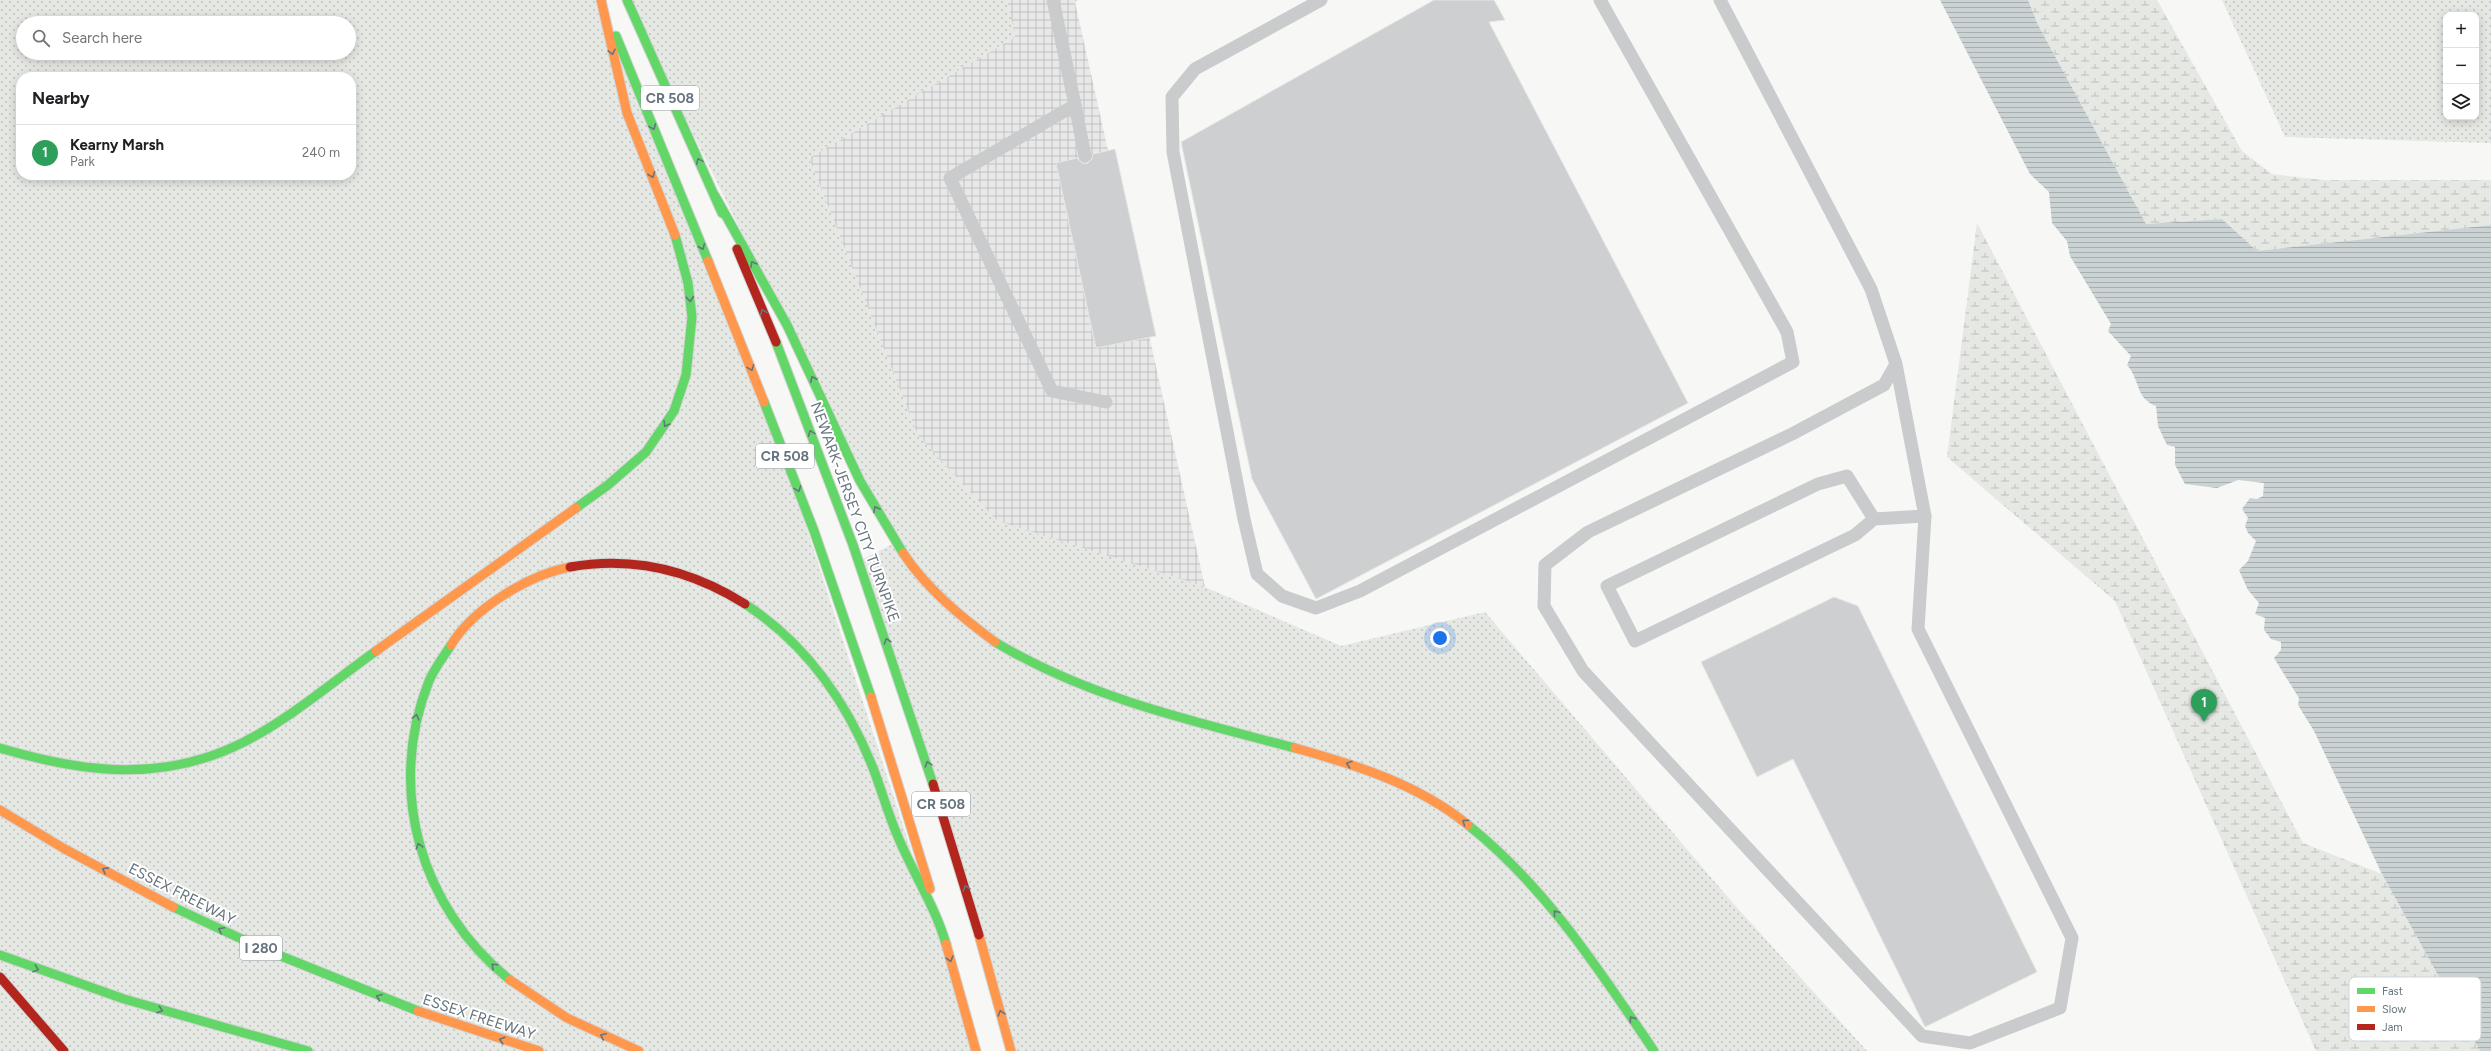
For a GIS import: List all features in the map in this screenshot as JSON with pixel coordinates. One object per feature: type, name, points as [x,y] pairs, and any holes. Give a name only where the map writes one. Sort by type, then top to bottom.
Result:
[{"type":"main road","points":[[0,748],[66,765],[121,772],[151,770],[188,764],[236,747],[278,721],[608,485],[634,464],[657,439],[674,411],[686,375],[692,330],[688,283],[674,230],[626,113],[601,0]]},
{"type":"main road","name":"CR 508","points":[[601,0],[724,300],[796,483],[860,668],[939,922],[976,1051]]},
{"type":"main road","name":"NEWARK-JERSEY CITY TURNPIKE","points":[[627,0],[715,196],[794,388],[878,616],[938,796],[1012,1051]]},
{"type":"main road","points":[[715,196],[786,322],[884,523],[918,576],[949,607],[997,645],[1059,676],[1155,710],[1366,769],[1402,784],[1442,806],[1478,832],[1530,882],[1579,944],[1654,1051]]},
{"type":"main road","points":[[639,1051],[589,1029],[547,1006],[508,978],[476,949],[462,933],[439,897],[423,860],[413,821],[408,780],[411,740],[420,703],[434,670],[453,642],[471,621],[505,594],[540,576],[577,565],[597,562],[618,561],[648,565],[682,573],[704,582],[746,604],[766,617],[802,650],[837,695],[862,742],[893,826],[939,922]]},
{"type":"main road","name":"ESSEX FREEWAY","points":[[0,810],[67,850],[171,905],[277,955],[417,1011],[539,1051]]},
{"type":"main road","points":[[0,955],[124,999],[308,1051]]},
{"type":"main road","points":[[0,977],[64,1051]]},
{"type":"lane","points":[[1053,0],[1085,156]]},
{"type":"lane","points":[[1321,0],[1195,69],[1172,97],[1173,152],[1244,519],[1257,574],[1282,596],[1316,608],[1360,591],[1793,362],[1787,332],[1600,0]]},
{"type":"lane","points":[[1720,0],[1871,289],[1896,364],[1925,516],[1918,629],[2072,938],[2060,1008],[1970,1043],[1922,1036],[1583,671],[1544,606],[1545,565],[1588,532],[1792,434],[1884,385],[1896,364]]},
{"type":"lane","points":[[1075,105],[950,178],[1052,391],[1106,402]]},
{"type":"lane","points":[[1874,519],[1847,476],[1818,484],[1607,586],[1635,641],[1855,535],[1874,519],[1925,516]]},
{"type":"shaded area","points":[[1007,0],[1078,0],[1075,2],[1205,587],[997,521],[918,436],[809,158],[1015,37]]},
{"type":"shaded area","points":[[1940,0],[2028,0],[2038,25],[2146,224],[2222,219],[2257,251],[2491,225],[2491,1051],[2480,1051],[2474,1041],[2481,1041],[2481,977],[2439,977],[2382,874],[2314,731],[2298,705],[2299,698],[2274,658],[2281,650],[2281,642],[2271,639],[2264,630],[2265,618],[2255,614],[2259,603],[2248,590],[2239,570],[2248,561],[2256,541],[2248,533],[2245,526],[2248,518],[2242,509],[2250,498],[2257,499],[2263,496],[2264,483],[2238,480],[2217,488],[2185,484],[2175,465],[2175,447],[2167,445],[2158,426],[2156,406],[2149,403],[2141,394],[2127,365],[2131,356],[2108,331],[2111,324],[2070,256],[2067,241],[2052,223],[2049,192],[2030,174]]},
{"type":"green space","points":[[0,0],[601,0],[772,421],[976,1051],[0,1051]]},
{"type":"green space","points":[[627,0],[1007,0],[1015,37],[809,158],[918,436],[997,521],[1205,587],[1341,646],[1485,612],[1731,901],[1867,1051],[1011,1051],[859,561],[895,543]]},
{"type":"green space","points":[[2028,0],[2157,0],[2242,151],[2272,174],[2322,180],[2491,180],[2491,225],[2257,251],[2222,219],[2146,224],[2038,25]]},
{"type":"green space","points":[[2222,0],[2491,0],[2491,143],[2285,137]]},
{"type":"green space","points":[[1977,223],[2303,843],[2382,874],[2439,977],[2349,977],[2349,1041],[2474,1041],[2480,1051],[2316,1051],[2115,601],[1947,457]]},
{"type":"building","points":[[1434,0],[1494,0],[1505,20],[1489,22],[1688,403],[1316,599],[1252,479],[1181,142]]},
{"type":"building","points":[[1115,149],[1156,336],[1096,348],[1056,163],[1077,158],[1082,163],[1087,164],[1092,159],[1093,154]]},
{"type":"building","points":[[1834,597],[1858,606],[2037,972],[1925,1027],[1793,759],[1757,777],[1701,662]]},
{"type":"traffic: fast","points":[[627,0],[722,213]]},
{"type":"traffic: fast","points":[[616,36],[708,261]]},
{"type":"traffic: fast","points":[[715,196],[787,325],[860,481],[903,553]]},
{"type":"traffic: fast","points":[[576,508],[608,485],[646,452],[674,411],[686,375],[692,317],[688,283],[675,235]]},
{"type":"traffic: fast","points":[[776,342],[853,545],[933,784]]},
{"type":"traffic: fast","points":[[764,402],[814,531],[871,697]]},
{"type":"traffic: fast","points":[[745,604],[787,637],[822,676],[837,697],[873,768],[898,837],[936,916],[946,944]]},
{"type":"traffic: fast","points":[[995,642],[1030,662],[1104,693],[1179,717],[1295,748]]},
{"type":"traffic: fast","points":[[451,645],[436,667],[429,681],[416,722],[411,763],[412,804],[420,844],[433,882],[453,918],[479,951],[510,980]]},
{"type":"traffic: fast","points":[[0,748],[31,757],[93,768],[123,770],[153,769],[184,764],[214,755],[244,742],[279,722],[376,651]]},
{"type":"traffic: fast","points":[[1468,825],[1496,849],[1547,902],[1592,960],[1654,1051]]},
{"type":"traffic: fast","points":[[173,907],[261,948],[418,1011]]},
{"type":"traffic: fast","points":[[0,955],[124,999],[308,1051]]},
{"type":"traffic: slow","points":[[601,0],[627,113],[675,235]]},
{"type":"traffic: slow","points":[[708,261],[764,402]]},
{"type":"traffic: slow","points":[[376,651],[576,508]]},
{"type":"traffic: slow","points":[[903,553],[933,590],[969,622],[995,642]]},
{"type":"traffic: slow","points":[[451,645],[473,619],[503,596],[537,578],[554,571],[570,567]]},
{"type":"traffic: slow","points":[[871,697],[930,889]]},
{"type":"traffic: slow","points":[[1295,748],[1341,761],[1407,787],[1449,811],[1468,825]]},
{"type":"traffic: slow","points":[[0,810],[63,848],[173,907]]},
{"type":"traffic: slow","points":[[979,935],[1011,1051]]},
{"type":"traffic: slow","points":[[946,944],[976,1051]]},
{"type":"traffic: slow","points":[[510,980],[567,1018],[639,1051]]},
{"type":"traffic: slow","points":[[418,1011],[539,1051]]},
{"type":"traffic: jam","points":[[737,249],[776,342]]},
{"type":"traffic: jam","points":[[570,567],[616,563],[660,569],[682,574],[704,582],[745,604]]},
{"type":"traffic: jam","points":[[933,784],[979,935]]},
{"type":"traffic: jam","points":[[0,977],[64,1051]]},
{"type":"place","name":"Kearny Marsh","points":[[2204,722]]}]
